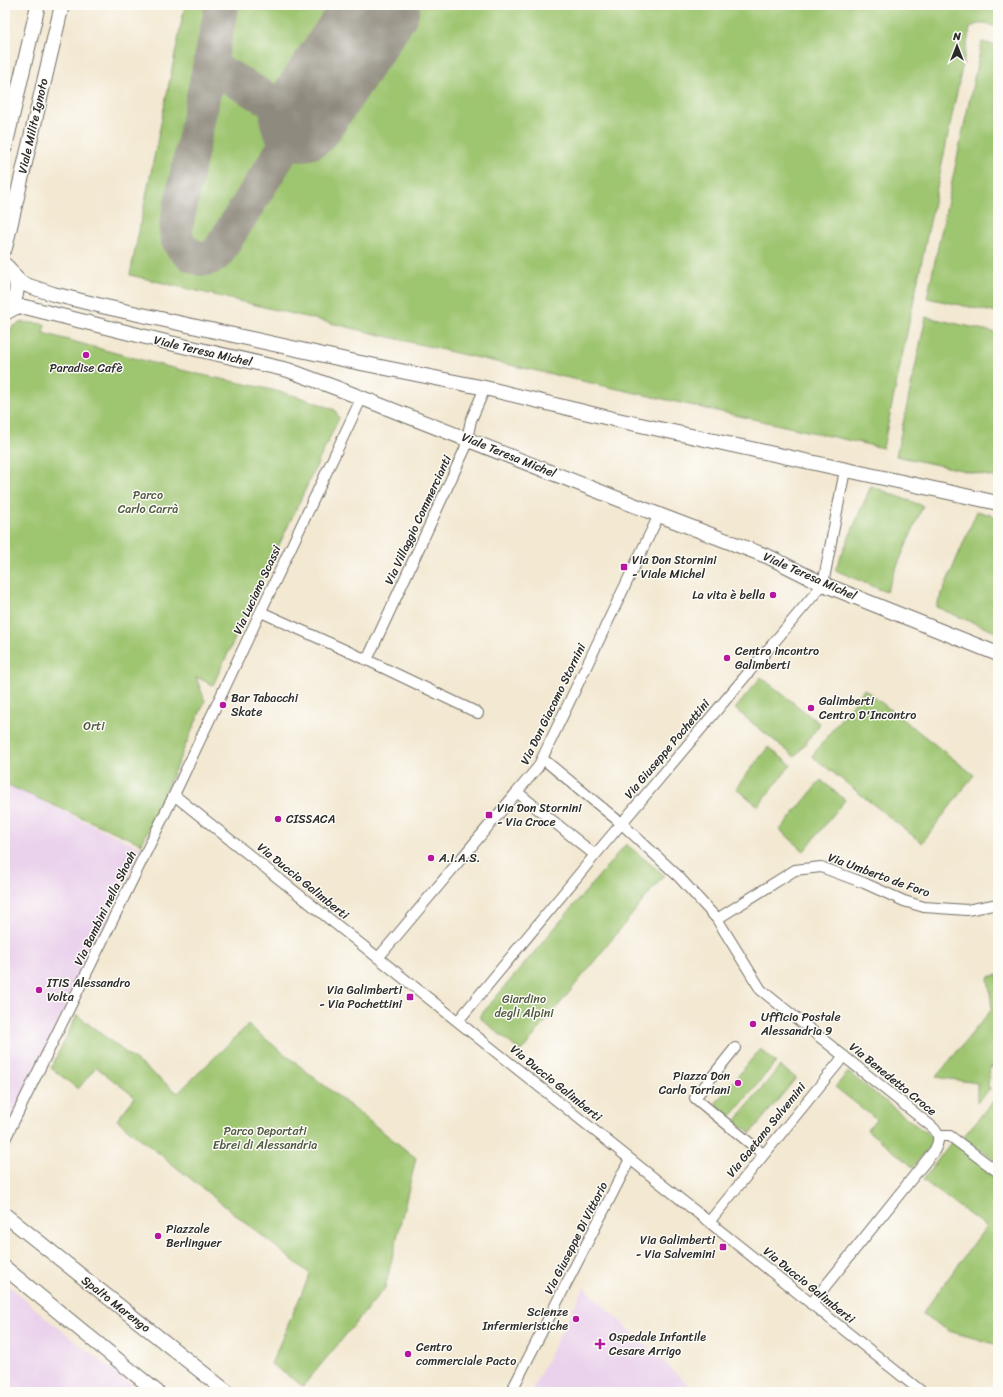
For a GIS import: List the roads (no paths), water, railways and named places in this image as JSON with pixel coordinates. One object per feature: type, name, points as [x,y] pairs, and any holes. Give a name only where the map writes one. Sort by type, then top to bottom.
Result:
[{"type":"street","name":"Viale Milite Ignoto","points":[[5,147],[38,5]]},
{"type":"street","name":"Viale Milite Ignoto","points":[[5,248],[62,5]]},
{"type":"street","name":"Viale Teresa Michel","points":[[5,265],[22,284],[53,294],[106,307],[351,361],[484,388],[613,419],[998,503]]},
{"type":"street","points":[[5,312],[12,304],[16,296],[17,286],[14,276]]},
{"type":"street","name":"Viale Teresa Michel","points":[[5,312],[16,307],[26,307],[170,343],[288,370],[468,438],[658,515],[769,557],[823,584],[998,654]]},
{"type":"street","name":"Via Villaggio Commercianti","points":[[367,660],[465,449],[471,420],[484,388]]},
{"type":"street","name":"Via Luciano Scassi","points":[[174,795],[362,397]]},
{"type":"street","name":"Via Giuseppe Pochettini","points":[[458,1021],[595,855],[823,584],[845,470]]},
{"type":"street","name":"Via Don Giacomo Stornini","points":[[378,958],[533,774],[543,759],[658,515]]},
{"type":"street","points":[[261,612],[367,660],[478,713]]},
{"type":"street","name":"Via Benedetto Croce","points":[[543,759],[622,824],[678,876],[717,919],[761,990],[931,1126],[936,1131],[938,1136]]},
{"type":"street","points":[[518,792],[595,855]]},
{"type":"street","name":"Via Duccio Galimberti","points":[[174,795],[922,1392]]},
{"type":"street","name":"Via Bambini nella Shoah","points":[[5,1139],[174,795]]},
{"type":"street","name":"Via Umberto de Foro","points":[[717,919],[795,870],[821,866],[864,882],[904,901],[924,907],[967,910],[998,904]]},
{"type":"street","points":[[735,1048],[695,1098],[763,1154]]},
{"type":"street","name":"Via Gaetano Salvemini","points":[[709,1222],[844,1056]]},
{"type":"street","points":[[811,1304],[934,1151],[937,1145],[938,1136],[950,1136],[998,1172]]},
{"type":"street","name":"Via Giuseppe Di Vittorio","points":[[511,1392],[630,1159]]},
{"type":"street","name":"Spalto Marengo","points":[[5,1215],[227,1392]]},
{"type":"street","points":[[5,1268],[157,1392]]},
{"type":"place","name":"Paradise Cafè","points":[[86,355]]},
{"type":"place","name":"Via Don Stornini - Viale Michel","points":[[624,567]]},
{"type":"place","name":"La vita è bella","points":[[773,595]]},
{"type":"place","name":"Centro incontro Galimberti","points":[[727,658]]},
{"type":"place","name":"Bar Tabacchi Skate","points":[[223,705]]},
{"type":"place","name":"Galimberti Centro D'Incontro","points":[[811,708]]},
{"type":"place","name":"Via Don Stornini - Via Croce","points":[[489,815]]},
{"type":"place","name":"CISSACA","points":[[278,819]]},
{"type":"place","name":"A.I.A.S.","points":[[431,858]]},
{"type":"place","name":"ITIS Alessandro Volta","points":[[39,990]]},
{"type":"place","name":"Via Galimberti - Via Pochettini","points":[[410,997]]},
{"type":"place","name":"Ufficio Postale Alessandria 9","points":[[753,1024]]},
{"type":"place","name":"Piazza Don Carlo Torriani","points":[[738,1083]]},
{"type":"place","name":"Piazzale Berlinguer","points":[[158,1236]]},
{"type":"place","name":"Via Galimberti - Via Salvemini","points":[[723,1247]]},
{"type":"place","name":"Scienze Infermieristiche","points":[[576,1319]]},
{"type":"place","name":"Ospedale Infantile Cesare Arrigo","points":[[600,1344]]},
{"type":"place","name":"Centro commerciale Pacto","points":[[408,1354]]},
{"type":"park label","name":"Parco Carlo Carrà","points":[[148,502]]},
{"type":"park label","name":"Orti","points":[[94,726]]},
{"type":"park label","name":"Giardino degli Alpini","points":[[524,1006]]},
{"type":"park label","name":"Parco Deportati Ebrei di Alessandria","points":[[265,1138]]}]
